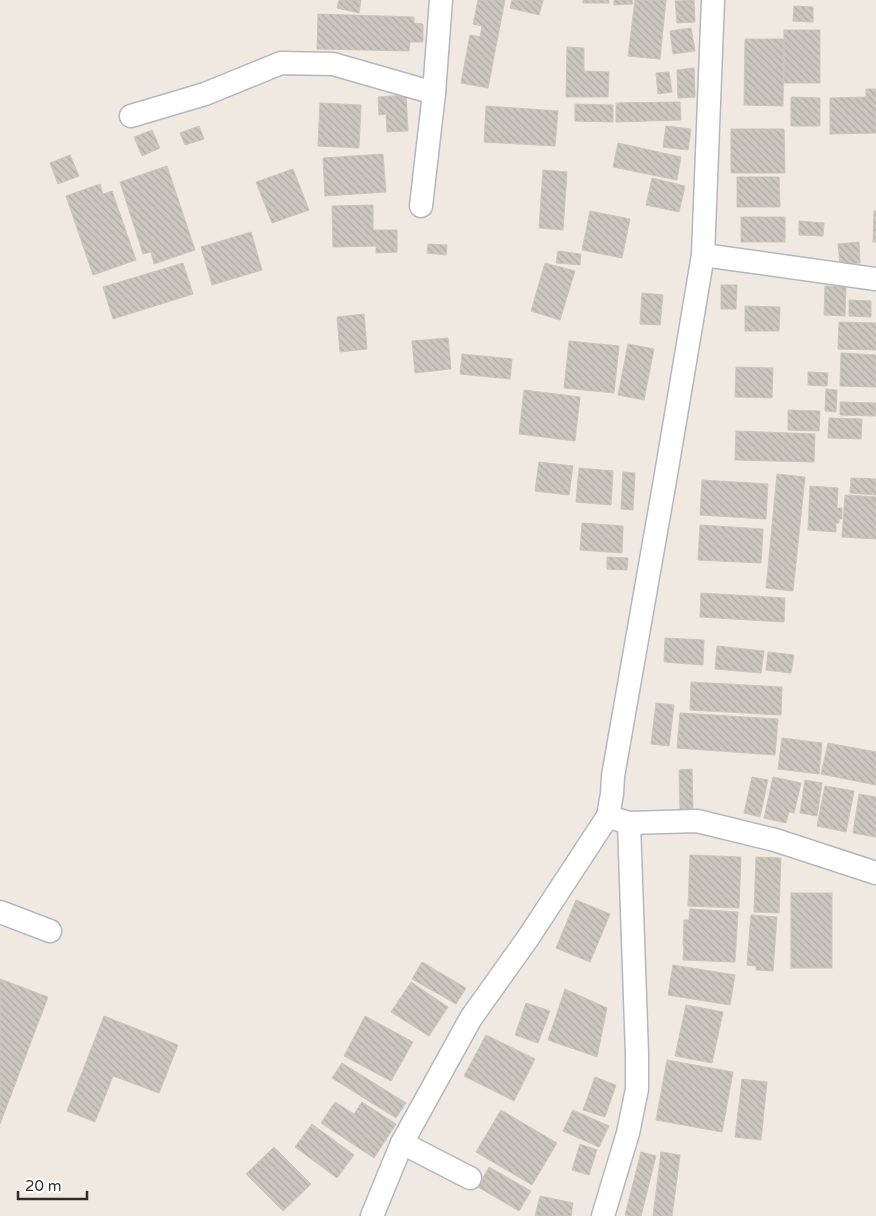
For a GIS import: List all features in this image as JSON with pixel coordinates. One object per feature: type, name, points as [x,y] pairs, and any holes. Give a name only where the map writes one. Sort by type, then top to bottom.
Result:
[{"type":"street","points":[[421,206],[442,0]]},
{"type":"street","points":[[372,1216],[402,1143],[471,1018],[528,938],[608,816],[613,776],[703,255],[713,0]]},
{"type":"street","points":[[131,116],[205,94],[281,63],[333,64],[434,93]]},
{"type":"street","points":[[703,255],[876,279]]},
{"type":"street","points":[[608,816],[629,823],[697,821],[775,840],[876,873]]},
{"type":"street","points":[[604,1216],[628,1133],[637,1089],[638,1055],[629,823]]},
{"type":"street","points":[[0,912],[50,931]]},
{"type":"street","points":[[402,1143],[470,1178]]},
{"type":"building","points":[[339,0],[361,0],[359,13],[337,8]]},
{"type":"building","points":[[478,0],[505,0],[488,88],[461,83],[470,35],[480,37],[482,26],[473,24]]},
{"type":"building","points":[[512,0],[543,0],[539,15],[510,8]]},
{"type":"building","points":[[583,0],[609,0],[609,3],[583,3]]},
{"type":"building","points":[[614,0],[632,0],[633,4],[614,5]]},
{"type":"building","points":[[635,0],[666,0],[660,59],[628,56]]},
{"type":"building","points":[[694,0],[695,22],[677,23],[675,1]]},
{"type":"building","points":[[794,6],[813,7],[813,22],[793,21]]},
{"type":"building","points":[[318,14],[414,17],[414,23],[423,24],[423,42],[410,42],[409,51],[317,49]]},
{"type":"building","points":[[691,28],[695,51],[673,54],[670,31]]},
{"type":"building","points":[[784,30],[820,30],[820,83],[784,83]]},
{"type":"building","points":[[745,39],[784,39],[783,106],[744,105]]},
{"type":"building","points":[[567,47],[584,48],[584,71],[609,72],[608,97],[566,97]]},
{"type":"building","points":[[694,68],[695,97],[678,98],[677,70]]},
{"type":"building","points":[[669,72],[672,92],[658,94],[656,73]]},
{"type":"building","points":[[866,89],[876,89],[876,133],[830,134],[830,98],[866,97]]},
{"type":"building","points":[[406,95],[408,131],[387,132],[386,114],[379,115],[378,97]]},
{"type":"building","points":[[791,97],[820,98],[820,126],[791,126]]},
{"type":"building","points":[[680,102],[681,120],[616,122],[616,103]]},
{"type":"building","points":[[320,103],[361,105],[359,148],[318,146]]},
{"type":"building","points":[[575,104],[613,105],[613,122],[575,121]]},
{"type":"building","points":[[486,106],[558,111],[555,146],[484,142]]},
{"type":"building","points":[[199,126],[204,139],[185,145],[180,133]]},
{"type":"building","points":[[666,126],[691,129],[688,150],[663,147]]},
{"type":"building","points":[[731,129],[784,129],[785,173],[731,173]]},
{"type":"building","points":[[152,130],[160,148],[142,156],[134,137]]},
{"type":"building","points":[[618,143],[681,157],[677,180],[613,167]]},
{"type":"building","points":[[383,154],[386,192],[325,196],[323,158]]},
{"type":"building","points":[[70,155],[79,176],[58,184],[50,163]]},
{"type":"building","points":[[167,166],[195,250],[154,264],[151,252],[143,254],[120,182]]},
{"type":"building","points":[[293,169],[309,210],[272,223],[256,182]]},
{"type":"building","points":[[543,170],[567,172],[563,230],[539,228]]},
{"type":"building","points":[[737,177],[779,177],[780,207],[737,207]]},
{"type":"building","points":[[652,178],[685,186],[679,212],[646,205]]},
{"type":"building","points":[[100,184],[103,194],[112,191],[136,260],[93,275],[66,196]]},
{"type":"building","points":[[373,205],[373,230],[397,230],[397,252],[376,253],[376,246],[333,247],[332,206]]},
{"type":"building","points":[[590,211],[630,219],[622,258],[582,250]]},
{"type":"building","points":[[874,211],[876,211],[876,242],[873,242]]},
{"type":"building","points":[[741,217],[785,217],[785,242],[741,242]]},
{"type":"building","points":[[799,221],[824,223],[823,236],[799,235]]},
{"type":"building","points":[[251,232],[262,270],[212,285],[201,247]]},
{"type":"building","points":[[859,242],[860,263],[840,264],[838,244]]},
{"type":"building","points":[[428,244],[447,245],[446,255],[427,253]]},
{"type":"building","points":[[558,251],[581,254],[580,265],[556,263]]},
{"type":"building","points":[[183,263],[193,294],[113,319],[103,287]]},
{"type":"building","points":[[545,263],[575,271],[560,320],[531,311]]},
{"type":"building","points":[[721,285],[737,285],[736,309],[721,309]]},
{"type":"building","points":[[825,286],[846,287],[845,316],[824,315]]},
{"type":"building","points":[[642,293],[663,295],[660,325],[640,324]]},
{"type":"building","points":[[849,300],[871,301],[871,317],[849,316]]},
{"type":"building","points":[[745,306],[780,307],[779,331],[745,331]]},
{"type":"building","points":[[364,314],[367,349],[340,352],[337,317]]},
{"type":"building","points":[[839,322],[876,323],[876,350],[838,349]]},
{"type":"building","points":[[448,338],[451,369],[415,373],[412,341]]},
{"type":"building","points":[[569,341],[619,346],[614,393],[564,388]]},
{"type":"building","points":[[628,344],[654,349],[644,400],[618,395]]},
{"type":"building","points":[[841,353],[876,355],[876,387],[840,386]]},
{"type":"building","points":[[462,354],[512,359],[510,379],[460,374]]},
{"type":"building","points":[[736,367],[773,368],[772,398],[735,397]]},
{"type":"building","points":[[808,372],[828,373],[827,386],[808,385]]},
{"type":"building","points":[[826,389],[837,390],[836,412],[825,411]]},
{"type":"building","points":[[524,390],[580,397],[575,441],[519,434]]},
{"type":"building","points":[[840,402],[876,403],[876,416],[840,415]]},
{"type":"building","points":[[788,410],[820,411],[819,431],[788,430]]},
{"type":"building","points":[[829,418],[862,419],[861,439],[828,438]]},
{"type":"building","points":[[736,431],[815,434],[814,462],[735,460]]},
{"type":"building","points":[[539,462],[573,466],[569,495],[535,491]]},
{"type":"building","points":[[579,468],[613,471],[611,505],[576,502]]},
{"type":"building","points":[[623,472],[635,473],[633,510],[621,509]]},
{"type":"building","points":[[777,474],[805,477],[793,591],[766,588]]},
{"type":"building","points":[[851,478],[876,479],[876,495],[850,493]]},
{"type":"building","points":[[702,480],[768,484],[766,519],[700,515]]},
{"type":"building","points":[[810,486],[838,488],[837,508],[842,508],[842,519],[839,519],[839,523],[836,523],[836,532],[808,530]]},
{"type":"building","points":[[845,495],[876,497],[876,539],[842,537]]},
{"type":"building","points":[[582,523],[623,526],[622,553],[580,550]]},
{"type":"building","points":[[700,525],[763,529],[761,563],[698,560]]},
{"type":"building","points":[[607,557],[628,558],[627,570],[607,569]]},
{"type":"building","points":[[701,593],[785,598],[784,622],[700,617]]},
{"type":"building","points":[[665,638],[704,640],[703,665],[664,662]]},
{"type":"building","points":[[717,646],[764,651],[761,673],[715,669]]},
{"type":"building","points":[[768,652],[794,655],[791,673],[766,670]]},
{"type":"building","points":[[691,682],[782,687],[781,715],[690,710]]},
{"type":"building","points":[[656,703],[674,705],[669,746],[651,744]]},
{"type":"building","points":[[680,713],[778,719],[775,755],[677,748]]},
{"type":"building","points":[[782,738],[822,743],[819,774],[778,769]]},
{"type":"building","points":[[828,743],[876,752],[876,785],[821,774]]},
{"type":"building","points":[[692,769],[693,810],[680,810],[679,770]]},
{"type":"building","points":[[752,777],[768,780],[760,817],[744,813]]},
{"type":"building","points":[[773,777],[801,783],[794,813],[789,812],[786,823],[764,818]]},
{"type":"building","points":[[805,780],[822,783],[817,816],[800,813]]},
{"type":"building","points":[[825,786],[854,791],[846,832],[817,826]]},
{"type":"building","points":[[859,794],[876,797],[876,837],[853,833]]},
{"type":"building","points":[[690,855],[741,857],[739,908],[688,906]]},
{"type":"building","points":[[756,857],[781,858],[779,913],[754,912]]},
{"type":"building","points":[[791,893],[832,893],[832,968],[791,968]]},
{"type":"building","points":[[576,900],[610,914],[590,962],[556,948]]},
{"type":"building","points":[[690,909],[738,912],[735,962],[683,960],[684,920],[689,920]]},
{"type":"building","points":[[751,915],[777,917],[773,971],[756,970],[756,966],[747,965]]},
{"type":"building","points":[[422,962],[466,988],[456,1004],[412,979]]},
{"type":"building","points":[[673,965],[735,975],[730,1005],[668,995]]},
{"type":"building","points":[[0,979],[48,997],[0,1124]]},
{"type":"building","points":[[411,982],[448,1007],[429,1036],[391,1012]]},
{"type":"building","points":[[565,989],[607,1008],[597,1057],[548,1040]]},
{"type":"building","points":[[526,1003],[550,1011],[538,1043],[515,1035]]},
{"type":"building","points":[[686,1005],[723,1012],[712,1063],[675,1056]]},
{"type":"building","points":[[104,1016],[178,1045],[159,1093],[113,1076],[95,1122],[67,1111]]},
{"type":"building","points":[[365,1016],[413,1042],[391,1081],[344,1056]]},
{"type":"building","points":[[486,1035],[535,1059],[514,1101],[464,1076]]},
{"type":"building","points":[[667,1060],[733,1072],[722,1132],[656,1120]]},
{"type":"building","points":[[342,1063],[406,1103],[396,1118],[332,1078]]},
{"type":"building","points":[[595,1077],[616,1085],[605,1117],[583,1110]]},
{"type":"building","points":[[742,1079],[767,1082],[761,1140],[735,1137]]},
{"type":"building","points":[[335,1102],[354,1114],[362,1102],[396,1124],[374,1158],[321,1123]]},
{"type":"building","points":[[501,1110],[557,1143],[532,1185],[476,1152]]},
{"type":"building","points":[[573,1110],[609,1126],[599,1147],[563,1131]]},
{"type":"building","points":[[312,1124],[354,1155],[337,1178],[295,1147]]},
{"type":"building","points":[[580,1144],[597,1150],[589,1175],[572,1170]]},
{"type":"building","points":[[274,1147],[311,1184],[283,1211],[246,1174]]},
{"type":"building","points":[[641,1152],[656,1156],[641,1216],[629,1216],[625,1215]]},
{"type":"building","points":[[661,1152],[680,1155],[672,1216],[653,1216]]},
{"type":"building","points":[[489,1167],[531,1191],[519,1211],[478,1187]]},
{"type":"building","points":[[540,1196],[573,1203],[571,1216],[535,1216]]}]
